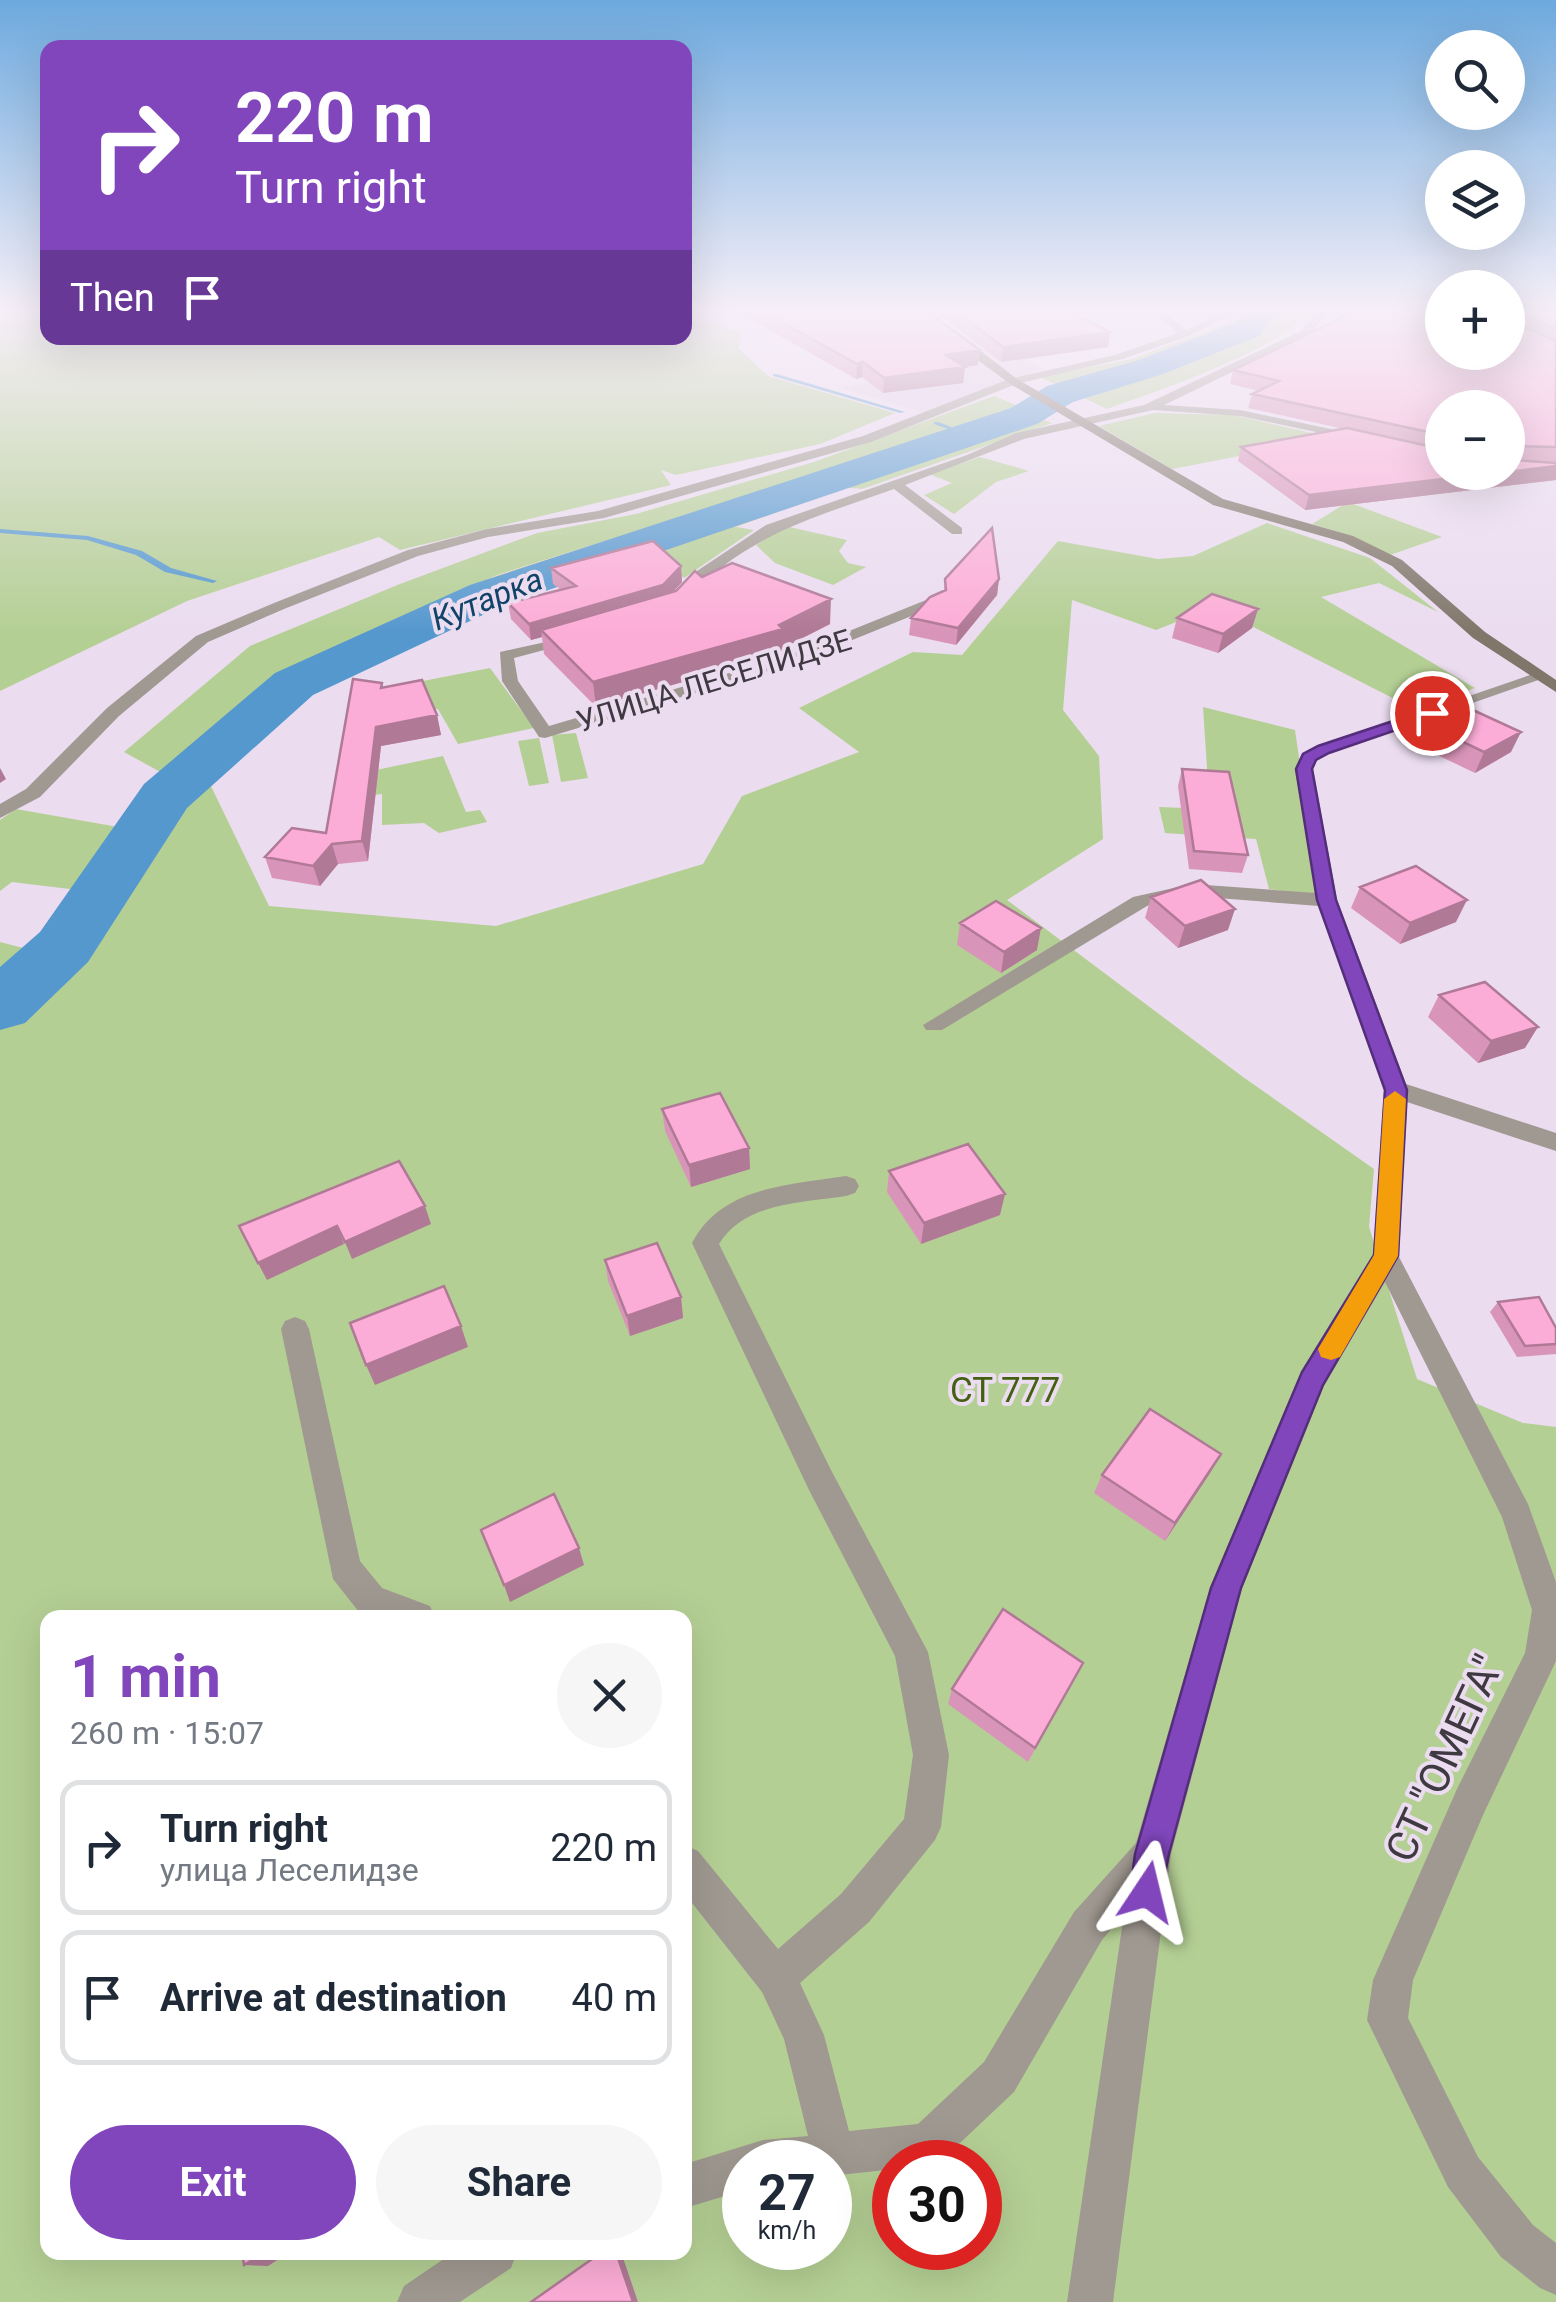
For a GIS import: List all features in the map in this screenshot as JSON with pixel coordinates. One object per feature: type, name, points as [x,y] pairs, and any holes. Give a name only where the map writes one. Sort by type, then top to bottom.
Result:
[{"type":"street","points":[[0,812],[33,793],[113,712],[202,640],[279,606],[413,553],[487,533],[599,515],[867,439],[922,418]]},
{"type":"street","points":[[671,608],[702,574],[771,528],[1020,436],[1079,418]]},
{"type":"street","points":[[1265,418],[1372,442]]},
{"type":"street","points":[[1075,419],[1218,502],[1348,539],[1397,563],[1480,635],[1548,682]]},
{"type":"street","points":[[896,484],[957,530]]},
{"type":"street","name":"УЛИЦА ЛЕСЕЛИДЗЕ","points":[[585,635],[506,655],[510,681],[545,733],[790,662],[936,601]]},
{"type":"street","points":[[1090,2302],[1152,1854],[1226,1588],[1312,1380],[1386,1256],[1396,1090],[1326,900],[1304,769],[1309,757],[1548,682]]},
{"type":"street","points":[[934,1025],[1140,901],[1192,890],[1326,900]]},
{"type":"street","points":[[1396,1090],[1556,1142]]},
{"type":"street","points":[[776,1978],[855,1908],[922,1827],[931,1755],[911,1652],[820,1480],[705,1243],[714,1224],[744,1204],[846,1186]]},
{"type":"street","name":"СТ \"ОМЕГА\"","points":[[1386,1256],[1517,1514],[1549,1610],[1541,1656],[1470,1802],[1394,1980],[1388,2020],[1463,2172],[1517,2241],[1556,2272]]},
{"type":"street","points":[[295,1329],[345,1568],[372,1600],[398,1610]]},
{"type":"street","points":[[852,2150],[928,2144],[999,2076],[1088,1926],[1152,1854]]},
{"type":"street","points":[[692,1873],[776,1978],[804,2036],[829,2140]]},
{"type":"street","points":[[692,2184],[722,2175]]},
{"type":"street","points":[[420,2302],[483,2260]]},
{"type":"green space","points":[[0,418],[882,418],[820,444],[676,475],[661,470],[671,485],[400,550],[379,537],[187,601],[0,691]]},
{"type":"green space","points":[[933,418],[995,418],[497,575],[263,689],[164,774],[124,752],[250,646],[537,533],[636,514],[814,462]]},
{"type":"green space","points":[[1032,418],[1052,423],[862,489],[842,487]]},
{"type":"green space","points":[[1132,418],[1248,418],[1356,443],[1255,453],[1172,469],[1099,426]]},
{"type":"green space","points":[[980,457],[1029,471],[996,482],[954,514],[924,495],[952,483],[929,474]]},
{"type":"green space","points":[[1348,502],[1442,537],[1387,556],[1345,534],[1312,524]]},
{"type":"green space","points":[[713,523],[754,530],[684,578],[645,546]]},
{"type":"green space","name":"СТ 777","points":[[1267,523],[1370,558],[1438,612],[1379,583],[1321,597],[1475,688],[1416,710],[1214,607],[1156,630],[1072,600],[1063,710],[1099,756],[1103,839],[1007,900],[1243,1077],[1374,1169],[1369,1227],[1417,1379],[1523,1423],[1556,1427],[1556,2302],[0,2302],[0,942],[35,951],[64,928],[110,911],[185,793],[209,782],[269,906],[496,926],[703,864],[742,796],[859,752],[799,708],[913,652],[962,655],[1058,541],[1158,559],[1193,556]]},
{"type":"green space","points":[[785,526],[847,540],[839,551],[848,563],[866,567],[833,585],[775,563],[756,545]]},
{"type":"green space","points":[[490,668],[534,728],[458,744],[438,709],[378,721],[366,692]]},
{"type":"green space","points":[[1203,707],[1295,730],[1319,896],[1269,889],[1256,839],[1165,833],[1159,807],[1235,810],[1208,783]]},
{"type":"green space","points":[[576,733],[588,778],[561,782],[552,735]]},
{"type":"green space","points":[[539,738],[549,783],[529,786],[518,741]]},
{"type":"green space","points":[[443,756],[466,812],[480,810],[487,822],[439,833],[424,823],[382,825],[382,794],[341,798],[357,774]]},
{"type":"green space","points":[[16,809],[124,828],[86,891],[12,882],[0,891],[0,820]]},
{"type":"sand","points":[[999,418],[1032,418],[737,527],[713,523],[492,598],[303,690],[209,782],[185,793],[110,911],[64,928],[131,815],[164,774],[263,689],[497,575]]},
{"type":"building","points":[[1365,418],[1425,418],[1425,431]]},
{"type":"building","points":[[1525,418],[1556,418],[1556,447],[1525,446]]},
{"type":"building","points":[[1347,428],[1425,445],[1425,481],[1309,495],[1241,447]]},
{"type":"building","points":[[1525,461],[1556,463],[1525,470]]},
{"type":"building","points":[[992,528],[999,579],[958,628],[911,618],[930,597],[946,590],[945,579]]},
{"type":"building","points":[[653,541],[681,566],[663,585],[529,624],[508,603],[576,586],[551,568]]},
{"type":"building","points":[[732,563],[831,599],[779,625],[783,629],[593,682],[541,630],[676,591],[695,571],[702,577]]},
{"type":"building","points":[[1212,594],[1258,609],[1223,634],[1177,618]]},
{"type":"building","points":[[353,679],[382,683],[381,688],[422,680],[437,715],[376,727],[362,841],[332,844],[313,866],[265,857],[292,828],[326,833]]},
{"type":"building","points":[[1475,711],[1521,732],[1484,752],[1438,730]]},
{"type":"building","points":[[1182,769],[1229,772],[1248,855],[1194,851]]},
{"type":"building","points":[[1416,866],[1467,900],[1410,923],[1360,887]]},
{"type":"building","points":[[1201,880],[1235,909],[1185,926],[1151,897]]},
{"type":"building","points":[[996,901],[1041,928],[1004,952],[960,923]]},
{"type":"building","points":[[1485,982],[1538,1027],[1491,1041],[1439,995]]},
{"type":"building","points":[[720,1093],[749,1148],[689,1165],[662,1109]]},
{"type":"building","points":[[968,1144],[1005,1194],[924,1223],[889,1171]]},
{"type":"building","points":[[399,1161],[425,1206],[345,1242],[337,1226],[258,1263],[239,1226]]},
{"type":"building","points":[[657,1243],[681,1297],[627,1316],[605,1260]]},
{"type":"building","points":[[444,1286],[461,1326],[366,1365],[350,1323]]},
{"type":"building","points":[[1539,1297],[1556,1328],[1556,1344],[1525,1346],[1498,1302]]},
{"type":"building","points":[[1150,1409],[1221,1454],[1175,1523],[1102,1475]]},
{"type":"building","points":[[554,1494],[579,1548],[504,1585],[481,1530]]},
{"type":"building","points":[[1003,1609],[1083,1663],[1035,1748],[952,1689]]},
{"type":"building","points":[[591,2260],[619,2260],[633,2302],[531,2302]]},
{"type":"waterway","name":"Кутарка","points":[[0,1006],[64,947],[165,797],[294,684],[487,595],[1017,418]]},
{"type":"waterway","points":[[936,423],[967,434]]},
{"type":"waterway","points":[[0,531],[88,538],[139,553],[168,570],[213,581]]},
{"type":"slow traffic","points":[[1331,1349],[1386,1256],[1395,1099]]},
{"type":"route","points":[[1147,1892],[1152,1854],[1226,1588],[1312,1380],[1386,1256],[1396,1090],[1326,900],[1304,769],[1309,757],[1324,749],[1432,713]]}]
